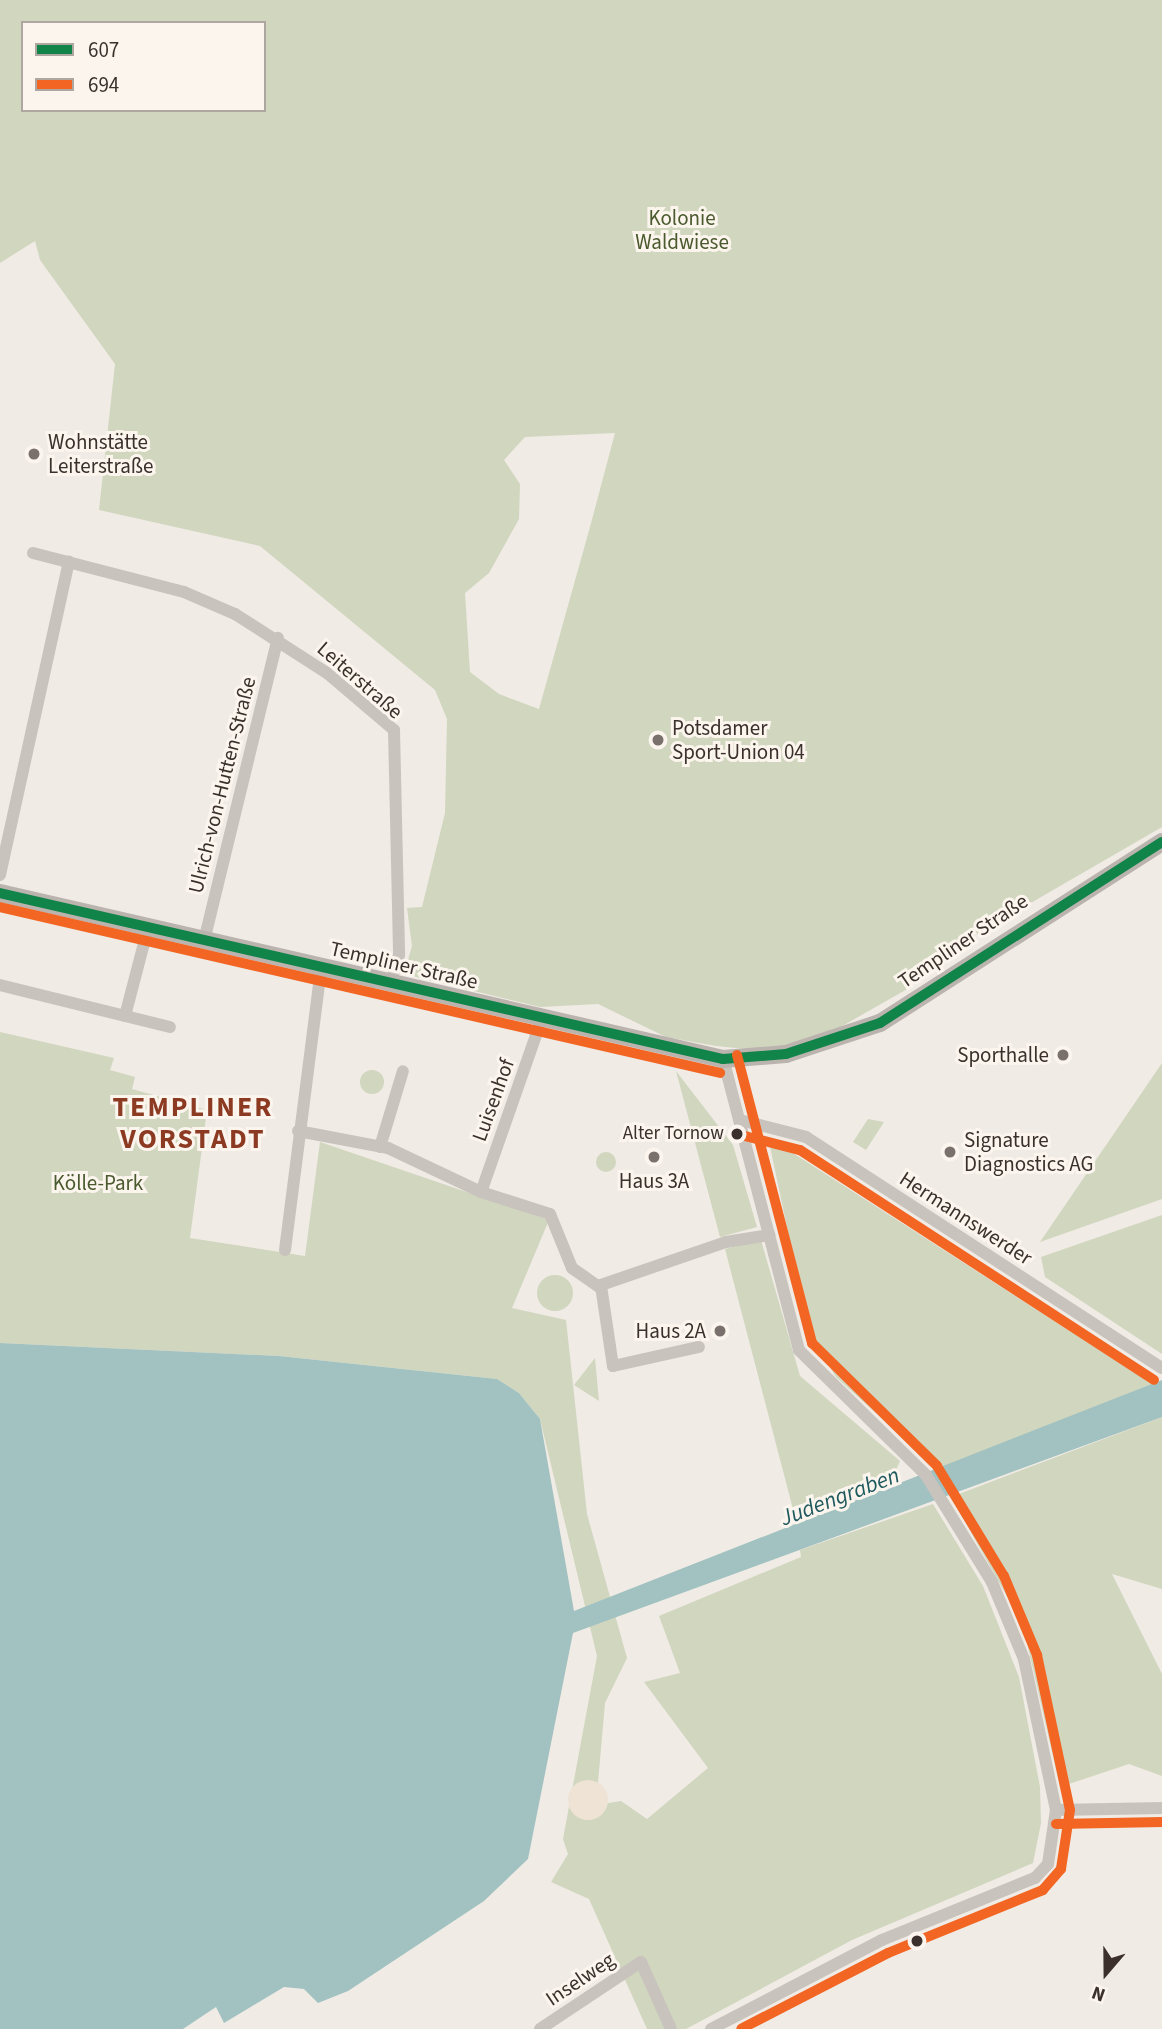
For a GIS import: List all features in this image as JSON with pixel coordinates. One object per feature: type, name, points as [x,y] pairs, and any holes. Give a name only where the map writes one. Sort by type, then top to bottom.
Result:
[{"type":"street","name":"Leiterstraße","points":[[33,553],[184,592],[278,639],[394,730],[399,955],[390,985]]},
{"type":"street","points":[[0,875],[69,562]]},
{"type":"street","name":"Ulrich-von-Hutten-Straße","points":[[204,941],[278,639]]},
{"type":"street","name":"Templiner Straße","points":[[0,893],[541,1021],[723,1059],[786,1054],[880,1023],[1162,842]]},
{"type":"street","points":[[125,1016],[148,928]]},
{"type":"street","points":[[285,1250],[298,1131],[321,969]]},
{"type":"street","points":[[0,985],[170,1027]]},
{"type":"street","name":"Luisenhof","points":[[481,1192],[541,1021]]},
{"type":"street","points":[[711,2029],[882,1940],[1035,1878],[1048,1864],[1056,1810],[1020,1648],[992,1582],[944,1500],[926,1475],[799,1350],[723,1059]]},
{"type":"street","points":[[380,1147],[402,1071]]},
{"type":"street","name":"Hermannswerder","points":[[740,1121],[806,1137],[1162,1368]]},
{"type":"street","points":[[298,1131],[380,1147],[481,1192],[550,1214],[572,1268],[601,1286],[613,1366],[699,1347]]},
{"type":"street","points":[[601,1286],[726,1242],[769,1235]]},
{"type":"street","points":[[1056,1810],[1162,1808]]},
{"type":"street","name":"Inselweg","points":[[540,2029],[641,1962],[671,2029]]},
{"type":"green space","name":"Kolonie Waldwiese","points":[[0,0],[1162,0],[1162,827],[920,967],[909,988],[816,1041],[755,1050],[716,1046],[666,1037],[598,1004],[540,1007],[404,974],[412,946],[407,908],[422,907],[445,813],[447,719],[435,690],[260,546],[99,510],[115,364],[40,260],[35,241],[0,263]],"holes":[[[615,433],[539,709],[499,694],[470,672],[465,593],[489,573],[519,519],[520,484],[504,460],[525,437]]]},
{"type":"green space","name":"Kölle-Park","points":[[0,1032],[114,1058],[110,1070],[135,1077],[132,1089],[207,1110],[190,1238],[305,1256],[320,1142],[549,1220],[512,1308],[566,1320],[587,1514],[627,1658],[605,1703],[596,1805],[621,1801],[647,1819],[708,1768],[644,1682],[680,1673],[659,1616],[801,1557],[800,1550],[933,1504],[983,1586],[1019,1677],[1040,1787],[1041,1823],[1033,1863],[852,1940],[686,2029],[647,2029],[589,1899],[551,1882],[568,1854],[563,1839],[597,1656],[540,1419],[519,1393],[497,1379],[279,1356],[0,1343]]},
{"type":"green space","points":[[1162,1063],[1162,1199],[1040,1242]]},
{"type":"green space","points":[[372,1070],[380,1074],[384,1082],[380,1090],[372,1094],[364,1090],[360,1082],[364,1074]]},
{"type":"green space","name":"Alter Tornow","points":[[676,1071],[733,1145],[757,1227],[720,1237]]},
{"type":"green space","points":[[868,1119],[884,1122],[866,1150],[853,1142]]},
{"type":"green space","points":[[768,1137],[1152,1384],[940,1471],[836,1377],[810,1336]]},
{"type":"green space","points":[[606,1152],[613,1155],[616,1162],[613,1169],[606,1172],[599,1169],[596,1162],[599,1155]]},
{"type":"green space","points":[[1162,1215],[1162,1354],[1045,1277],[1041,1257]]},
{"type":"green space","points":[[761,1240],[800,1376],[900,1461],[893,1477],[794,1513],[725,1249]]},
{"type":"green space","points":[[555,1275],[568,1280],[573,1293],[568,1306],[555,1311],[542,1306],[537,1293],[542,1280]]},
{"type":"green space","points":[[595,1358],[599,1401],[574,1385]]},
{"type":"green space","points":[[1162,1417],[1162,1589],[1112,1574],[1162,1674],[1162,1776],[1129,1764],[1060,1787],[1023,1625],[951,1497]]},
{"type":"shaded area","points":[[588,1780],[596,1781],[602,1786],[607,1792],[607,1808],[602,1814],[596,1819],[588,1820],[580,1819],[574,1814],[569,1808],[568,1800],[569,1792],[574,1786],[580,1781]]},
{"type":"water","points":[[0,1343],[279,1356],[497,1379],[519,1393],[540,1419],[574,1611],[1162,1380],[1162,1417],[573,1633],[528,1859],[484,1901],[348,1991],[318,2003],[304,1989],[284,1987],[224,2023],[216,2007],[183,2029],[0,2029]]},
{"type":"transit line","name":"607","points":[[0,893],[723,1059],[786,1054],[880,1023],[1162,842]]},
{"type":"transit line","name":"694","points":[[0,907],[720,1073]]},
{"type":"transit line","name":"694","points":[[737,1055],[812,1343],[937,1466],[1004,1576],[1037,1655],[1070,1810],[1061,1869],[1043,1890],[888,1953],[741,2029]]},
{"type":"transit line","name":"694","points":[[737,1134],[800,1150],[1154,1380]]},
{"type":"transit line","name":"694","points":[[1056,1824],[1162,1822]]},
{"type":"place","name":"Wohnstätte Leiterstraße","points":[[34,454]]},
{"type":"place","name":"Potsdamer Sport-Union 04","points":[[658,740]]},
{"type":"place","name":"Sporthalle","points":[[1063,1055]]},
{"type":"place","name":"Alter Tornow","points":[[737,1134]]},
{"type":"place","name":"Signature Diagnostics AG","points":[[950,1152]]},
{"type":"place","name":"Haus 3A","points":[[654,1157]]},
{"type":"place","name":"Haus 2A","points":[[720,1331]]},
{"type":"district","name":"TEMPLINER VORSTADT","points":[[193,1123]]},
{"type":"water label","name":"Judengraben","points":[[840,1497]]}]
